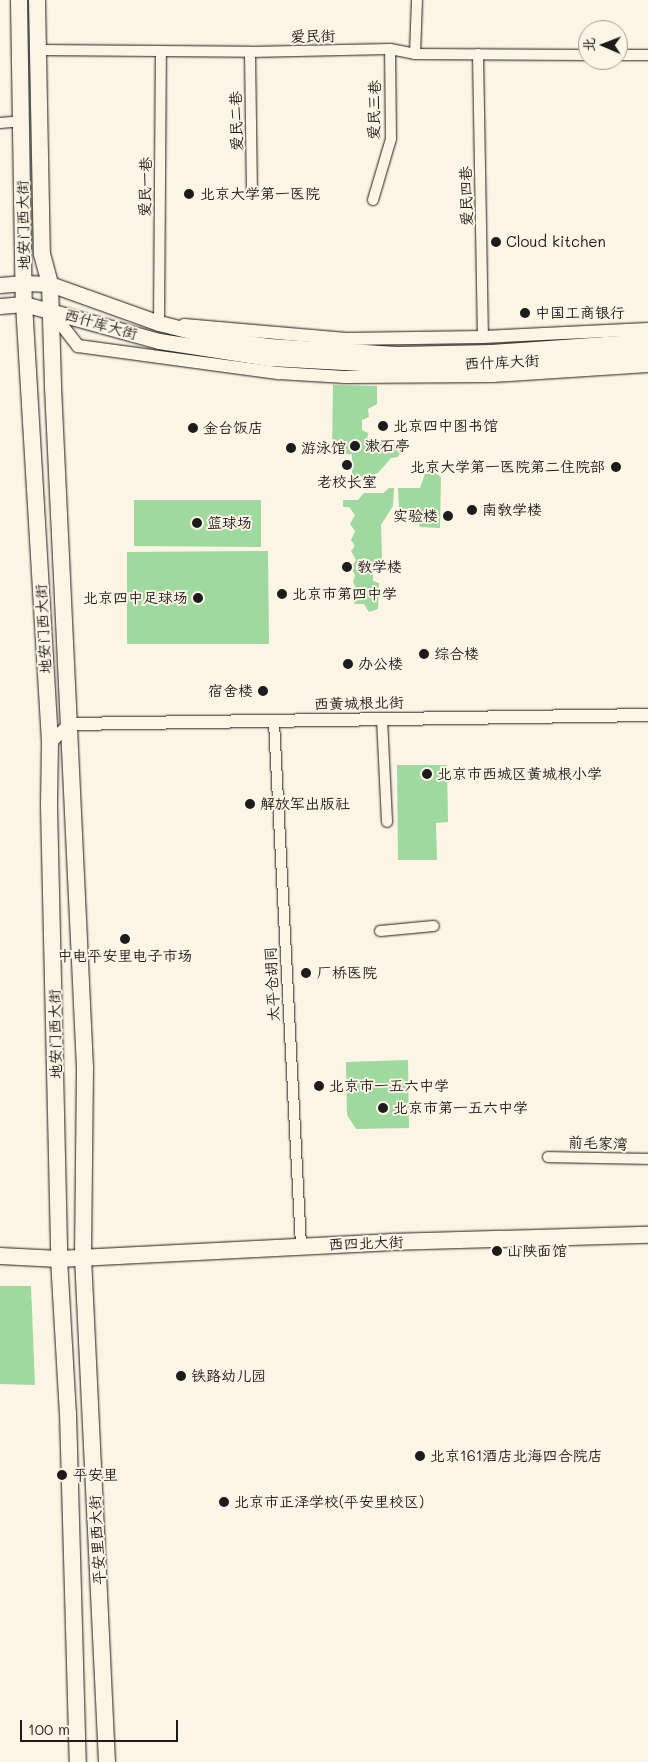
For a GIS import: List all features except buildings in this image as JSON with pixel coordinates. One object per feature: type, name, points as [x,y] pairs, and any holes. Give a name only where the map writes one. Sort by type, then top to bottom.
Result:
[{"type":"main road","name":"地安门西大街","points":[[18,0],[24,304],[50,743],[49,805],[59,1259]]},
{"type":"main road","name":"地安门西大街","points":[[37,0],[42,254],[50,284],[85,1067],[84,1257]]},
{"type":"main road","name":"西什库大街","points":[[0,285],[24,283],[50,284],[158,323],[226,340],[269,346],[379,353],[491,352],[648,341]]},
{"type":"main road","points":[[0,306],[24,304],[50,310]]},
{"type":"main road","name":"西什库大街","points":[[50,310],[158,341],[269,358],[398,365],[492,364],[648,353]]},
{"type":"main road","name":"西四北大街","points":[[0,1256],[59,1259],[301,1246],[648,1235]]},
{"type":"main road","name":"平安里西大街","points":[[84,1257],[107,1762]]},
{"type":"main road","name":"平安里西大街","points":[[59,1259],[68,1413],[78,1762]]},
{"type":"street","points":[[415,54],[417,0]]},
{"type":"street","name":"爱民街","points":[[38,50],[250,52],[390,49],[415,54],[578,55]]},
{"type":"street","name":"爱民三巷","points":[[373,200],[391,139],[390,49]]},
{"type":"street","name":"爱民一巷","points":[[158,323],[161,51]]},
{"type":"street","name":"爱民二巷","points":[[250,52],[252,189]]},
{"type":"street","name":"爱民四巷","points":[[478,54],[483,338]]},
{"type":"street","points":[[628,55],[648,55]]},
{"type":"street","points":[[0,123],[21,121]]},
{"type":"street","name":"西什库大街","points":[[50,310],[78,346],[279,373],[345,377],[493,376],[648,366]]},
{"type":"street","name":"西什库大街","points":[[158,323],[346,339],[483,338],[648,329]]},
{"type":"street","name":"西黄城根北街","points":[[70,724],[648,715]]},
{"type":"street","points":[[382,719],[387,822]]},
{"type":"street","name":"太平仓胡同","points":[[274,722],[301,1246]]},
{"type":"street","points":[[50,743],[70,724]]},
{"type":"street","points":[[380,931],[434,926]]},
{"type":"street","name":"前毛家湾","points":[[548,1157],[648,1159]]},
{"type":"green space","points":[[333,385],[377,386],[377,404],[368,409],[369,417],[362,420],[362,430],[368,433],[367,442],[373,447],[383,442],[388,447],[399,442],[402,449],[398,457],[391,458],[378,473],[368,477],[352,476],[352,454],[332,455]]},
{"type":"green space","points":[[427,468],[441,477],[440,528],[420,527],[415,511],[399,510],[398,488],[420,488]]},
{"type":"green space","points":[[389,488],[394,488],[393,506],[381,525],[382,558],[378,567],[373,570],[373,581],[379,583],[378,609],[369,612],[364,604],[355,604],[351,598],[357,590],[353,582],[355,575],[351,568],[356,560],[351,551],[355,546],[351,540],[355,531],[350,524],[355,515],[349,507],[343,507],[343,500],[358,500],[364,493],[383,493]]},
{"type":"green space","name":"篮球场","points":[[134,500],[261,500],[261,547],[134,546]]},
{"type":"green space","name":"北京四中足球场","points":[[268,551],[269,644],[127,644],[127,552]]},
{"type":"green space","points":[[397,765],[447,765],[448,822],[436,823],[437,860],[398,860]]},
{"type":"green space","points":[[408,1060],[409,1128],[356,1129],[347,1115],[346,1062]]},
{"type":"green space","points":[[0,1286],[31,1286],[35,1385],[0,1384]]},
{"type":"place","name":"北京大学第一医院","points":[[189,194]]},
{"type":"place","name":"Cloud kitchen","points":[[496,242]]},
{"type":"place","name":"中国工商银行","points":[[525,313]]},
{"type":"place","name":"北京四中图书馆","points":[[383,426]]},
{"type":"place","name":"金台饭店","points":[[193,428]]},
{"type":"place","name":"漱石亭","points":[[355,446]]},
{"type":"place","name":"游泳馆","points":[[291,448]]},
{"type":"place","name":"老校长室","points":[[347,465]]},
{"type":"place","name":"北京大学第一医院第二住院部","points":[[616,467]]},
{"type":"place","name":"南教学楼","points":[[472,510]]},
{"type":"place","name":"实验楼","points":[[448,516]]},
{"type":"place","name":"篮球场","points":[[197,523]]},
{"type":"place","name":"教学楼","points":[[347,567]]},
{"type":"place","name":"北京市第四中学","points":[[282,594]]},
{"type":"place","name":"北京四中足球场","points":[[198,598]]},
{"type":"place","name":"综合楼","points":[[424,654]]},
{"type":"place","name":"办公楼","points":[[348,664]]},
{"type":"place","name":"宿舍楼","points":[[263,691]]},
{"type":"place","name":"北京市西城区黄城根小学","points":[[427,774]]},
{"type":"place","name":"解放军出版社","points":[[250,804]]},
{"type":"place","name":"中电平安里电子市场","points":[[125,939]]},
{"type":"place","name":"厂桥医院","points":[[306,973]]},
{"type":"place","name":"北京市一五六中学","points":[[319,1086]]},
{"type":"place","name":"北京市第一五六中学","points":[[383,1108]]},
{"type":"place","name":"山陕面馆","points":[[497,1251]]},
{"type":"place","name":"铁路幼儿园","points":[[181,1376]]},
{"type":"place","name":"北京161酒店北海四合院店","points":[[420,1456]]},
{"type":"place","name":"平安里","points":[[62,1475]]},
{"type":"place","name":"北京市正泽学校(平安里校区)","points":[[224,1502]]}]
